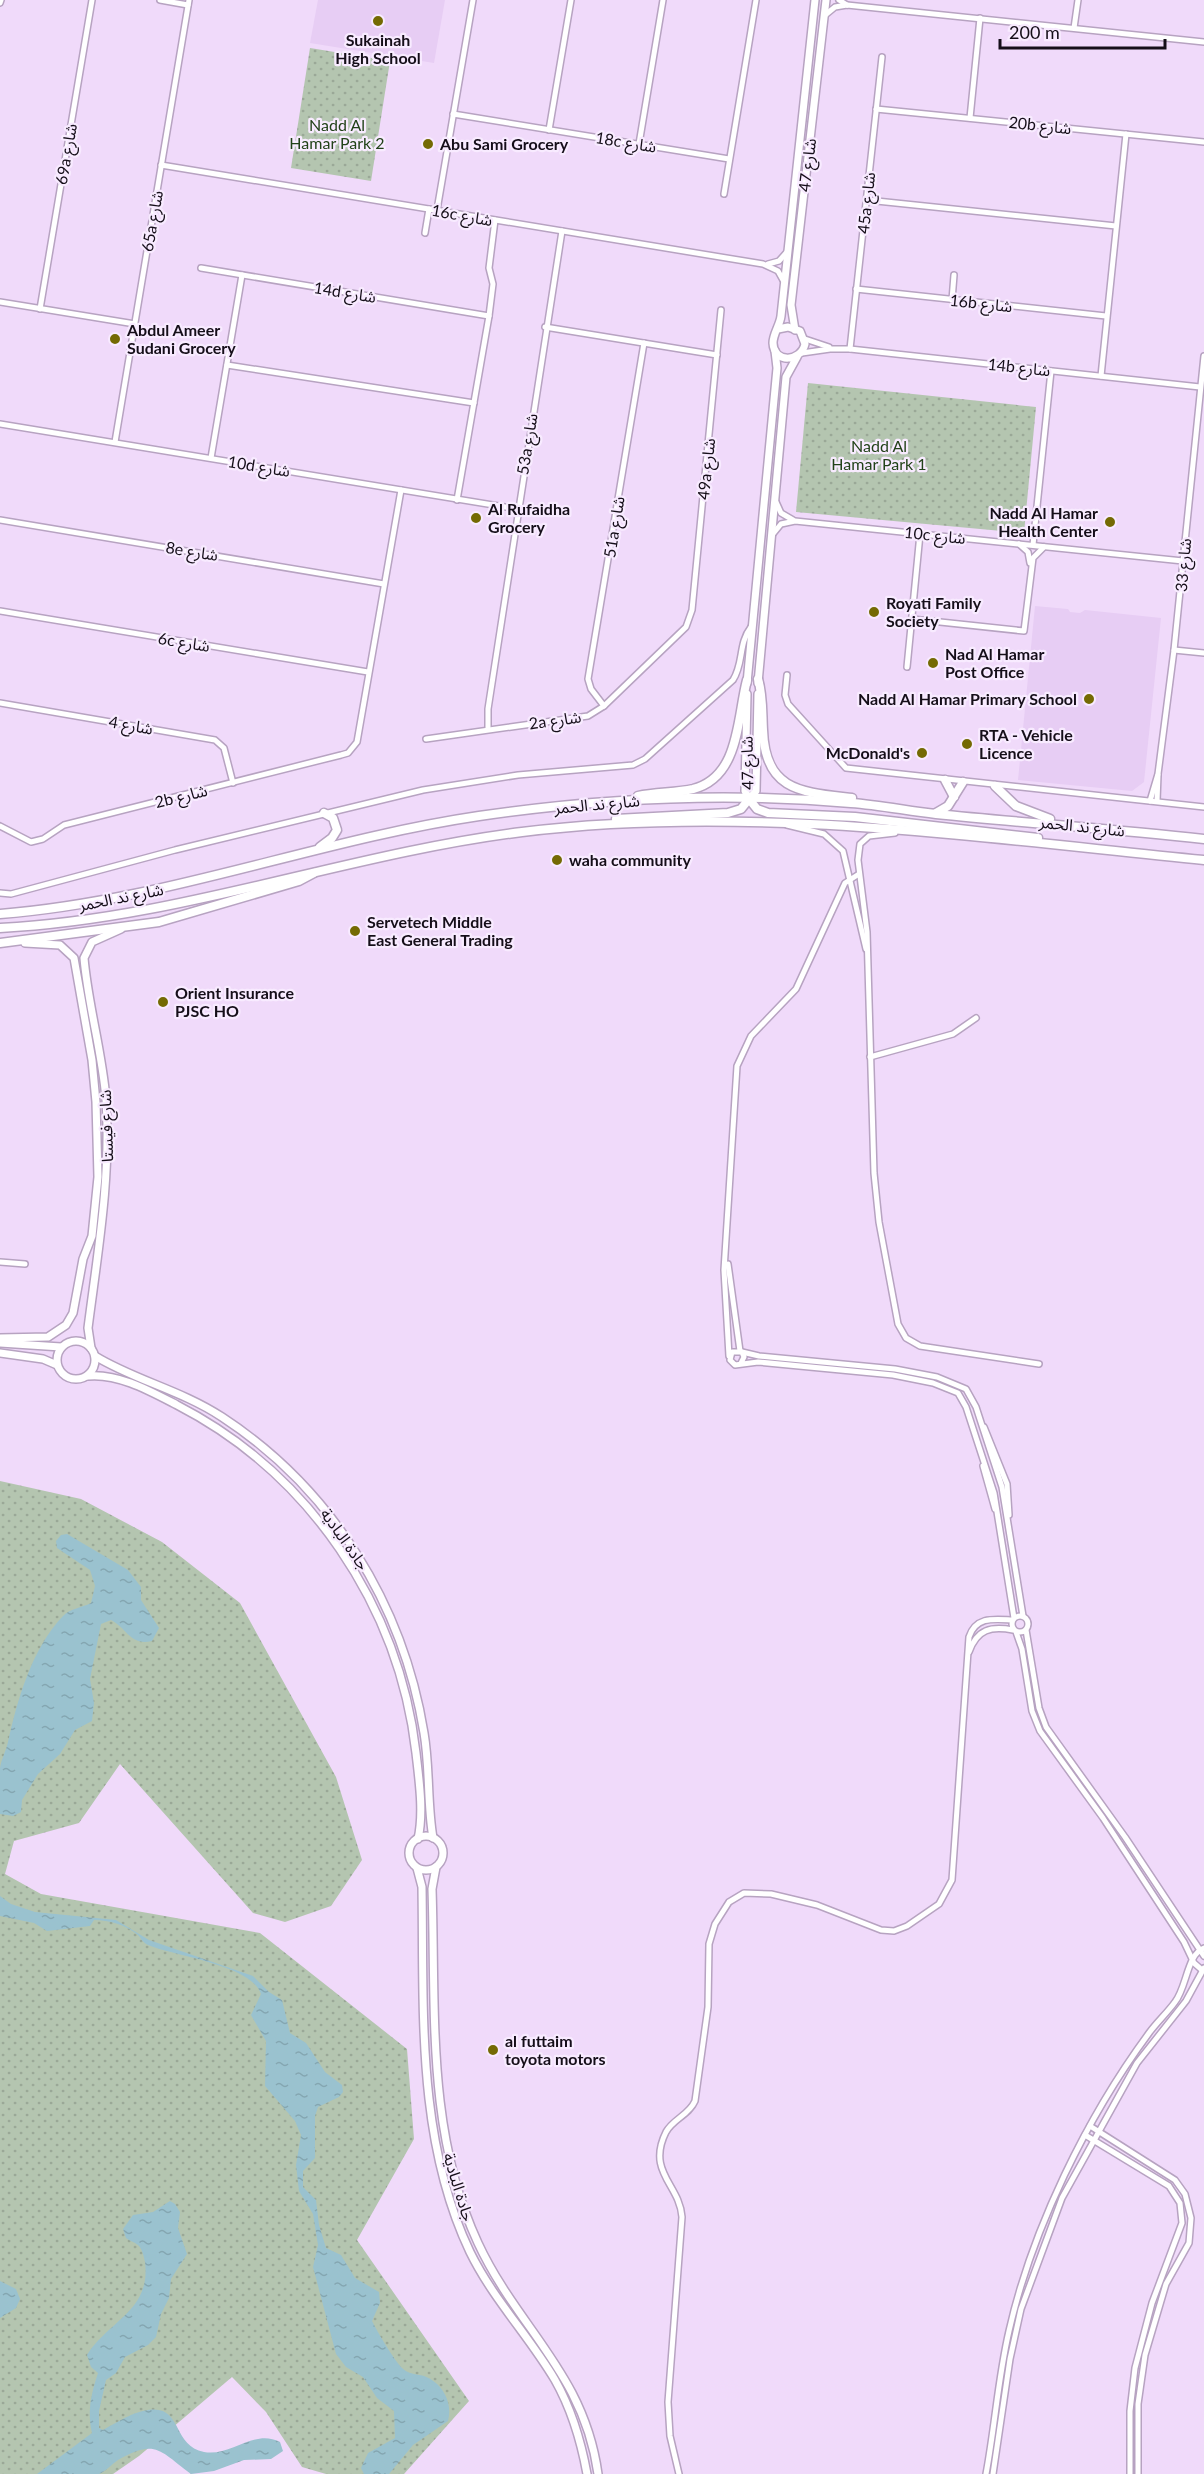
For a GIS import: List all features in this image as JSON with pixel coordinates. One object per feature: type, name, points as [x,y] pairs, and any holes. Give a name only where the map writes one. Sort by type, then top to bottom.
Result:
[{"type":"main road","points":[[758,679],[764,750],[778,777],[786,784],[808,793],[881,801],[892,807]]},
{"type":"main road","points":[[618,801],[646,794],[690,789],[715,778],[725,766],[733,750],[747,680]]},
{"type":"main road","points":[[945,780],[954,797]]},
{"type":"main road","points":[[934,813],[948,806],[963,782]]},
{"type":"main road","points":[[995,786],[1022,809],[1065,824]]},
{"type":"main road","points":[[550,829],[571,824],[648,816],[728,813],[741,809],[749,799],[757,809],[768,813],[875,819],[1062,841],[1085,849]]},
{"type":"main road","name":"شارع ند الحمر","points":[[0,914],[63,908],[132,896],[317,849],[455,820],[618,801],[749,799],[892,807],[1204,839]]},
{"type":"main road","points":[[317,849],[332,838],[337,830],[333,818],[324,813]]},
{"type":"main road","name":"شارع ند الحمر","points":[[0,928],[123,916],[320,869],[495,836],[550,829],[655,823],[783,823],[850,826],[1204,860]]},
{"type":"main road","points":[[0,943],[125,928],[227,903],[299,881],[320,869]]},
{"type":"street","name":"69a شارع","points":[[40,309],[92,0]]},
{"type":"street","points":[[160,0],[188,2]]},
{"type":"street","points":[[437,210],[473,0]]},
{"type":"street","points":[[549,130],[571,0]]},
{"type":"street","points":[[639,144],[663,0]]},
{"type":"street","points":[[724,194],[756,0]]},
{"type":"street","name":"شارع 47","points":[[778,329],[815,0]]},
{"type":"street","name":"شارع 47","points":[[795,330],[791,305],[826,0]]},
{"type":"street","points":[[839,0],[847,4]]},
{"type":"street","points":[[1074,28],[1078,0]]},
{"type":"street","name":"65a شارع","points":[[115,442],[188,2]]},
{"type":"street","points":[[824,17],[835,7],[847,4],[1204,42]]},
{"type":"street","points":[[970,118],[980,18]]},
{"type":"street","name":"45a شارع","points":[[849,349],[882,57]]},
{"type":"street","name":"20b شارع","points":[[876,109],[1204,142]]},
{"type":"street","name":"18c شارع","points":[[453,114],[729,159]]},
{"type":"street","points":[[1101,376],[1126,134]]},
{"type":"street","name":"16c شارع","points":[[161,165],[763,264]]},
{"type":"street","points":[[867,200],[1116,226]]},
{"type":"street","points":[[425,233],[429,209]]},
{"type":"street","points":[[457,500],[494,284],[489,268],[495,220]]},
{"type":"street","name":"53a شارع","points":[[488,729],[488,709],[545,327],[562,231]]},
{"type":"street","points":[[763,264],[779,261],[788,249]]},
{"type":"street","points":[[763,264],[778,271],[784,283]]},
{"type":"street","name":"14d شارع","points":[[201,268],[489,316]]},
{"type":"street","points":[[211,459],[242,275]]},
{"type":"street","points":[[952,300],[954,275]]},
{"type":"street","name":"16b شارع","points":[[856,289],[1106,316]]},
{"type":"street","points":[[0,302],[135,324]]},
{"type":"street","name":"49a شارع","points":[[686,627],[692,610],[721,310]]},
{"type":"street","points":[[545,327],[717,355]]},
{"type":"street","points":[[788,327],[795,330],[800,331],[805,339],[799,355],[783,358],[775,351],[773,339],[778,329],[788,327]]},
{"type":"street","name":"14b شارع","points":[[805,339],[837,348],[1200,387]]},
{"type":"street","name":"51a شارع","points":[[604,706],[591,689],[588,679],[644,343]]},
{"type":"street","name":"14b شارع","points":[[799,355],[837,348]]},
{"type":"street","name":"شارع 47","points":[[775,351],[777,368],[747,680],[745,791],[749,799],[756,790],[758,679],[786,377],[799,355]]},
{"type":"street","name":"شارع 33","points":[[1154,801],[1174,650],[1204,356]]},
{"type":"street","points":[[227,365],[474,403]]},
{"type":"street","points":[[1033,545],[1052,371]]},
{"type":"street","name":"10d شارع","points":[[0,424],[518,509]]},
{"type":"street","points":[[368,672],[401,490]]},
{"type":"street","points":[[775,496],[781,513],[795,521]]},
{"type":"street","name":"8e شارع","points":[[0,520],[384,584]]},
{"type":"street","points":[[771,537],[781,524],[795,521]]},
{"type":"street","name":"10c شارع","points":[[795,521],[1183,561]]},
{"type":"street","points":[[907,667],[920,534]]},
{"type":"street","points":[[912,620],[1024,631],[1030,570],[1028,552],[1017,544]]},
{"type":"street","points":[[1030,570],[1035,555],[1044,547]]},
{"type":"street","name":"6c شارع","points":[[0,611],[368,672]]},
{"type":"street","name":"2a شارع","points":[[426,739],[582,718],[604,706],[686,627]]},
{"type":"street","points":[[0,893],[11,894],[324,813],[473,781],[626,767],[639,763],[733,680],[738,669],[741,643],[751,627]]},
{"type":"street","points":[[1174,650],[1204,653]]},
{"type":"street","name":"2b شارع","points":[[0,826],[22,840],[35,842],[60,827],[348,753],[357,742],[368,672]]},
{"type":"street","name":"شارع ند الحمر","points":[[787,675],[785,695],[791,708],[841,765],[852,770],[1204,807]]},
{"type":"street","name":"شارع 4","points":[[0,703],[215,740],[224,748],[233,783]]},
{"type":"street","points":[[783,823],[832,838],[843,851],[866,951]]},
{"type":"street","points":[[930,833],[869,836],[858,849],[859,874],[865,906],[876,1197],[900,1329],[910,1341],[920,1346],[1039,1364]]},
{"type":"street","points":[[859,874],[850,877],[843,886],[796,989],[751,1036],[740,1056],[736,1077],[726,1244],[725,1282],[729,1356],[732,1364],[758,1362],[893,1375],[948,1387],[958,1393],[964,1402],[983,1458],[1002,1528],[1015,1631],[1022,1649],[1032,1711],[1040,1731],[1116,1836],[1192,1958],[1203,1969],[1186,2001],[1141,2057],[1062,2198],[1029,2284],[1010,2359],[993,2474]]},
{"type":"street","name":"شارع فيستا","points":[[91,1348],[88,1328],[108,1173],[106,1097],[84,962],[85,950],[94,940],[125,928]]},
{"type":"street","name":"شارع فيستا","points":[[0,1338],[48,1337],[66,1325],[73,1313],[83,1258],[92,1236],[99,1140],[94,1081],[75,962],[69,951],[56,944],[10,943]]},
{"type":"street","points":[[83,1007],[93,1012]]},
{"type":"street","points":[[870,1057],[953,1034],[976,1018]]},
{"type":"street","points":[[726,1244],[741,1352],[744,1359],[741,1363]]},
{"type":"street","points":[[0,1262],[25,1264]]},
{"type":"street","points":[[0,1343],[61,1347],[76,1341],[91,1348],[94,1356],[94,1367],[88,1376],[79,1380],[69,1379],[61,1373],[57,1365],[57,1355],[61,1347]]},
{"type":"street","points":[[729,1356],[733,1351],[759,1356],[916,1372],[961,1385],[970,1394],[1002,1487],[1023,1616],[1028,1622],[1026,1630],[1039,1708],[1046,1727],[1125,1837],[1202,1949],[1204,1956]]},
{"type":"street","points":[[0,1353],[40,1358],[57,1365]]},
{"type":"street","name":"جادة البادية","points":[[94,1356],[201,1404],[242,1431],[297,1478],[344,1534],[382,1597],[409,1665],[425,1736],[433,1838]]},
{"type":"street","name":"جادة البادية","points":[[88,1376],[108,1376],[150,1392],[184,1409],[228,1436],[285,1481],[340,1548],[382,1623],[404,1688],[417,1762],[420,1818],[418,1839]]},
{"type":"street","points":[[679,2474],[670,2436],[668,2402],[682,2217],[679,2203],[662,2172],[661,2155],[668,2130],[688,2111],[694,2101],[708,2007],[708,1954],[715,1924],[729,1902],[751,1892],[809,1902],[888,1932],[901,1930],[939,1904],[952,1880],[969,1637],[975,1626],[986,1619],[1013,1619],[1023,1616]]},
{"type":"street","points":[[968,1660],[972,1645],[980,1633],[994,1627],[1015,1631],[1026,1630]]},
{"type":"street","points":[[433,1838],[443,1849],[443,1858],[436,1867],[427,1870],[417,1868],[409,1854],[412,1844],[418,1839],[433,1838]]},
{"type":"street","name":"جادة البادية","points":[[436,1867],[432,1889],[438,2088],[451,2167],[471,2228],[492,2271],[518,2312],[558,2365],[575,2395],[591,2439],[598,2474]]},
{"type":"street","name":"جادة البادية","points":[[417,1868],[422,1887],[428,2089],[435,2145],[444,2182],[456,2218],[479,2270],[562,2393],[577,2429],[587,2474]]},
{"type":"street","points":[[986,2474],[1004,2357],[1018,2298],[1043,2226],[1084,2135],[1141,2045],[1179,1996],[1192,1958],[1202,1949]]},
{"type":"street","points":[[1090,2126],[1100,2130],[1181,2186],[1191,2218],[1189,2243],[1166,2284],[1145,2355],[1138,2404],[1138,2474]]},
{"type":"street","points":[[1084,2135],[1164,2182],[1174,2191],[1183,2216],[1178,2238],[1152,2303],[1135,2368],[1130,2411],[1130,2474]]},
{"type":"street","points":[[1178,2238],[1184,2238],[1189,2243]]},
{"type":"street","points":[[1172,2249],[1178,2253],[1185,2253]]},
{"type":"shaded area","name":"Sukainah High School","points":[[318,0],[445,0],[434,63],[310,43]]},
{"type":"shaded area","name":"Nadd Al Hamar Primary School","points":[[1035,606],[1068,609],[1070,612],[1080,613],[1085,610],[1161,618],[1144,782],[1132,791],[1018,780]]},
{"type":"green space","name":"Nadd Al Hamar Park 2","points":[[310,48],[390,61],[371,181],[291,168]]},
{"type":"green space","name":"Nadd Al Hamar Park 1","points":[[808,383],[1036,407],[1024,533],[796,512]]},
{"type":"green space","points":[[0,1481],[81,1499],[162,1542],[240,1603],[336,1777],[362,1860],[331,1906],[285,1922],[253,1913],[120,1764],[79,1823],[14,1841],[5,1874],[41,1894],[260,1933],[407,2049],[414,2139],[357,2240],[469,2401],[404,2474],[326,2474],[302,2467],[266,2412],[232,2377],[139,2456],[113,2474],[0,2474]]},
{"type":"water","points":[[67,1534],[128,1570],[141,1587],[141,1600],[159,1628],[152,1641],[145,1642],[134,1639],[111,1620],[101,1624],[90,1679],[94,1703],[92,1721],[75,1730],[60,1754],[38,1774],[22,1800],[21,1812],[13,1816],[0,1814],[0,1768],[21,1693],[34,1659],[52,1629],[66,1613],[91,1603],[95,1586],[90,1570],[57,1548],[56,1541],[61,1535]]},
{"type":"water","points":[[0,1896],[11,1904],[35,1912],[116,1920],[149,1940],[253,1976],[269,1992],[282,2000],[290,2033],[306,2043],[325,2072],[342,2085],[343,2092],[339,2097],[318,2107],[315,2116],[315,2158],[303,2171],[303,2187],[316,2200],[319,2225],[326,2248],[341,2255],[355,2278],[379,2292],[380,2303],[372,2321],[390,2352],[404,2370],[424,2376],[436,2383],[445,2394],[449,2407],[448,2421],[413,2445],[389,2474],[364,2474],[361,2468],[368,2453],[395,2438],[394,2411],[377,2398],[363,2377],[346,2367],[336,2354],[313,2267],[318,2245],[313,2214],[299,2191],[296,2165],[301,2135],[295,2121],[265,2086],[266,2041],[251,2015],[261,1994],[255,1984],[228,1969],[148,1945],[133,1931],[111,1922],[94,1920],[90,1926],[47,1931],[34,1923],[0,1916]]},
{"type":"water","points":[[170,2201],[180,2212],[178,2228],[187,2254],[171,2279],[169,2298],[161,2314],[156,2337],[148,2345],[125,2357],[116,2373],[106,2380],[99,2411],[99,2428],[103,2430],[131,2415],[149,2410],[161,2411],[169,2415],[185,2440],[204,2452],[224,2451],[261,2438],[280,2442],[283,2451],[271,2459],[244,2460],[214,2471],[191,2474],[164,2454],[150,2449],[131,2453],[99,2474],[37,2474],[92,2433],[90,2403],[98,2373],[91,2367],[87,2355],[135,2304],[142,2292],[145,2279],[142,2250],[126,2238],[123,2229],[133,2215],[153,2212]]},
{"type":"water","points":[[0,2281],[16,2289],[20,2299],[16,2308],[0,2318]]},
{"type":"place","name":"Sukainah High School","points":[[378,21]]},
{"type":"place","name":"Abu Sami Grocery","points":[[428,144]]},
{"type":"place","name":"Abdul Ameer Sudani Grocery","points":[[115,339]]},
{"type":"place","name":"Al Rufaidha Grocery","points":[[476,518]]},
{"type":"place","name":"Nadd Al Hamar Health Center","points":[[1110,522]]},
{"type":"place","name":"Royati Family Society","points":[[874,612]]},
{"type":"place","name":"Nad Al Hamar Post Office","points":[[933,663]]},
{"type":"place","name":"Nadd Al Hamar Primary School","points":[[1089,699]]},
{"type":"place","name":"RTA - Vehicle Licence","points":[[967,744]]},
{"type":"place","name":"McDonald's","points":[[922,753]]},
{"type":"place","name":"waha community","points":[[557,860]]},
{"type":"place","name":"Servetech Middle East General Trading","points":[[355,931]]},
{"type":"place","name":"Orient Insurance PJSC HO","points":[[163,1002]]},
{"type":"place","name":"al futtaim toyota motors","points":[[493,2050]]}]
